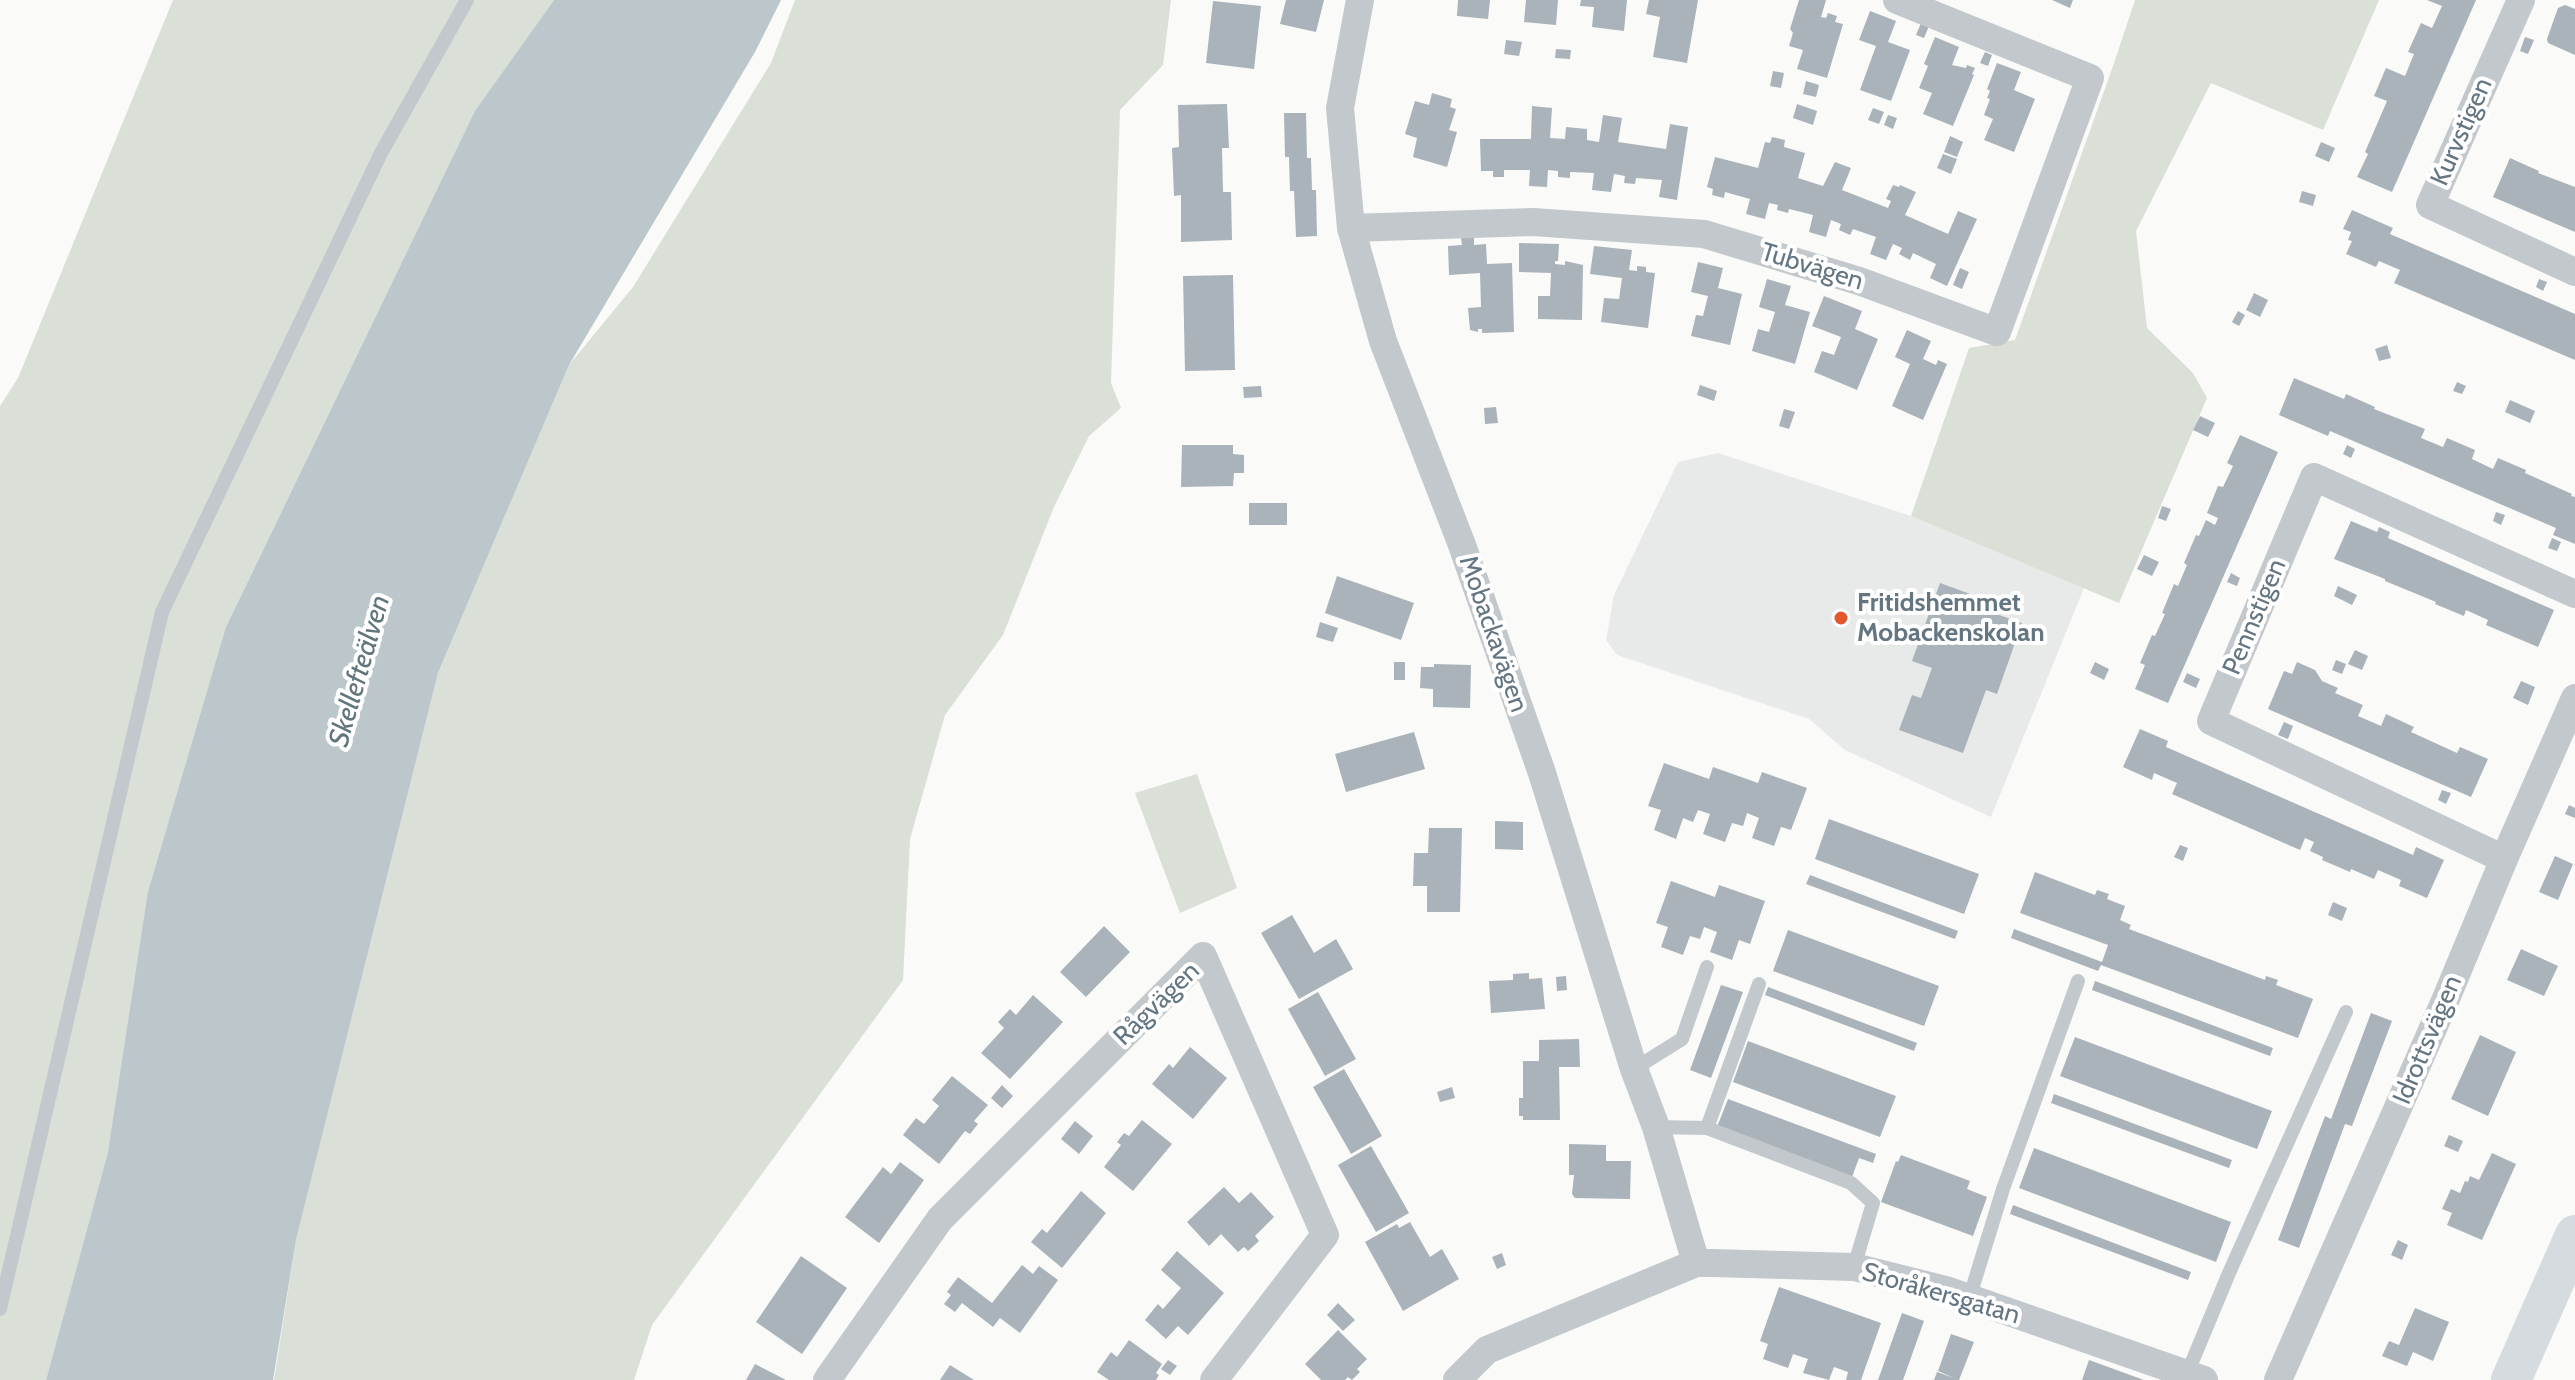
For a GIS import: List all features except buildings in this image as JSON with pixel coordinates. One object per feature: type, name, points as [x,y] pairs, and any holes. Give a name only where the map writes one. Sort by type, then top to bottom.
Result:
[{"type":"main road","points":[[2514,1378],[2575,1235]]},
{"type":"street","name":"Mobackavägen","points":[[1360,0],[1340,108],[1351,228],[1383,341],[1462,545],[1542,773],[1634,1069],[1656,1127],[1696,1263]]},
{"type":"street","name":"Tubvägen","points":[[1351,228],[1533,222],[1704,234],[1859,281],[1997,332],[2090,78],[1897,0]]},
{"type":"street","name":"Kurvstigen","points":[[2521,0],[2430,205],[2575,272]]},
{"type":"street","name":"Pennstigen","points":[[2504,859],[2211,721],[2314,477],[2575,594]]},
{"type":"street","name":"Idrottsvägen","points":[[2278,1380],[2575,698]]},
{"type":"street","name":"Rågvägen","points":[[827,1380],[940,1219],[1203,956],[1325,1235],[1214,1380]]},
{"type":"street","name":"Storåkersgatan","points":[[1457,1380],[1487,1350],[1696,1263],[1854,1267],[1946,1290],[2196,1377]]},
{"type":"lane","points":[[0,1309],[162,612],[381,153],[467,0]]},
{"type":"lane","points":[[1634,1069],[1682,1039],[1707,967]]},
{"type":"lane","points":[[1969,1299],[2003,1189],[2078,981]]},
{"type":"lane","points":[[1707,1128],[1759,984]]},
{"type":"lane","points":[[2196,1377],[2229,1273],[2346,1012]]},
{"type":"lane","points":[[1656,1127],[1707,1128],[1851,1183],[1873,1203],[1854,1267]]},
{"type":"shaded area","points":[[173,0],[554,0],[475,112],[226,627],[108,1152],[46,1380],[0,1380],[0,406],[18,378]]},
{"type":"shaded area","points":[[795,0],[1171,0],[1163,65],[1120,110],[1111,383],[1121,408],[1089,436],[1054,507],[1003,635],[945,715],[910,839],[903,980],[652,1325],[634,1380],[274,1380],[296,1240],[438,673],[569,365],[633,287],[771,63]]},
{"type":"shaded area","points":[[2135,0],[2379,0],[2323,130],[2211,83],[2136,231],[2147,328],[2193,373],[2207,398],[2119,603],[1911,516],[1969,348],[2015,340]]},
{"type":"shaded area","name":"Fritidshemmet Mobackenskolan","points":[[1718,453],[1911,516],[2084,588],[1991,817],[1845,750],[1809,719],[1617,655],[1606,640],[1614,595],[1678,462]]},
{"type":"shaded area","points":[[1197,774],[1237,888],[1180,913],[1135,793]]},
{"type":"water","name":"Skellefteälven","points":[[554,0],[781,0],[755,52],[569,365],[438,673],[296,1240],[273,1380],[46,1380],[108,1152],[148,892],[226,627],[475,111]]},
{"type":"place","name":"Fritidshemmet Mobackenskolan","points":[[1841,618]]}]
